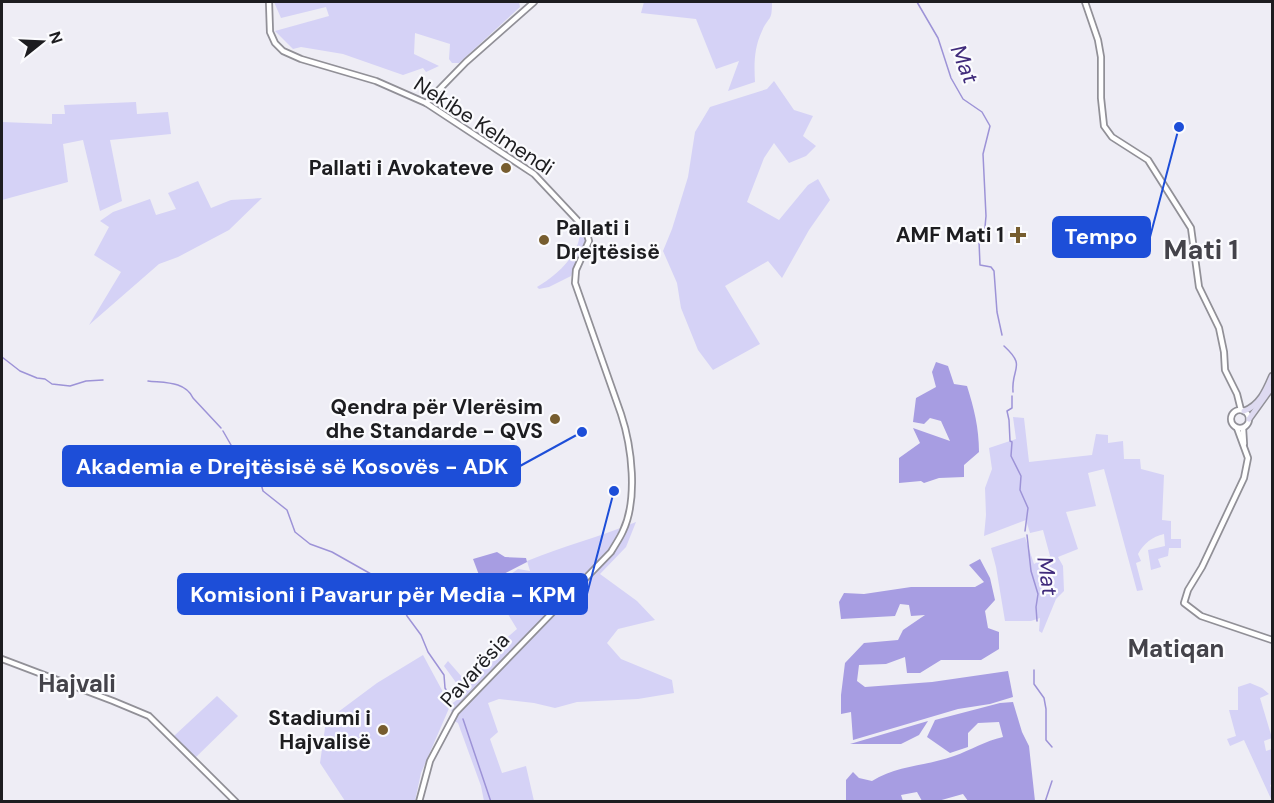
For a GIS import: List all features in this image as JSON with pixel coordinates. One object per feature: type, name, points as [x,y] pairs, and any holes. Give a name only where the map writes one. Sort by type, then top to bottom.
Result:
[{"type":"main road","points":[[1243,411],[1252,408],[1262,397],[1272,376]]},
{"type":"main road","points":[[1249,419],[1272,387]]},
{"type":"street","name":"Nekibe Kelmendi","points":[[269,2],[270,32],[275,43],[283,51],[301,59],[376,81],[426,103],[538,177],[586,231],[589,244],[576,270],[575,283],[621,414]]},
{"type":"street","points":[[426,103],[466,63],[534,2]]},
{"type":"street","points":[[1085,2],[1098,40],[1101,57],[1101,98],[1105,128],[1112,137],[1148,160],[1190,225],[1199,287],[1219,328],[1225,370],[1243,411],[1249,419],[1248,424],[1240,428]]},
{"type":"street","points":[[1243,411],[1234,412],[1231,417],[1232,423],[1240,428],[1248,461],[1242,483],[1226,512],[1202,567],[1188,590],[1184,603],[1201,616],[1272,640]]},
{"type":"street","name":"Pavarësia","points":[[419,801],[430,760],[456,712],[611,552],[623,532],[631,507],[632,493],[627,439],[621,414]]},
{"type":"street","points":[[2,658],[149,716],[236,801]]},
{"type":"shaded area","points":[[274,2],[519,2],[520,7],[459,63],[452,63],[449,59],[450,44],[415,33],[414,54],[439,66],[426,72],[423,68],[403,75],[343,54],[301,47],[293,49],[275,31],[329,16],[326,7],[281,18]]},
{"type":"shaded area","points":[[644,2],[772,2],[771,16],[759,37],[756,50],[755,82],[728,91],[739,61],[716,69],[696,19],[641,13]]},
{"type":"shaded area","points":[[774,81],[794,110],[813,116],[803,136],[816,146],[806,156],[789,163],[774,143],[764,158],[747,202],[779,220],[808,185],[818,179],[830,200],[809,230],[782,278],[768,261],[725,286],[760,344],[713,370],[698,350],[681,308],[677,283],[663,251],[688,177],[695,132],[710,107],[767,89]]},
{"type":"shaded area","points":[[136,102],[137,114],[168,112],[171,134],[110,140],[122,201],[100,211],[83,140],[63,144],[68,182],[2,200],[2,122],[52,124],[52,114],[65,114],[64,105]]},
{"type":"shaded area","points":[[198,181],[211,208],[231,200],[262,198],[229,230],[178,257],[159,264],[89,325],[121,272],[94,255],[109,227],[100,221],[113,212],[150,199],[156,215],[176,209],[168,193]]},
{"type":"shaded area","points":[[575,218],[582,226],[587,238],[571,276],[549,287],[539,289],[537,287],[566,264],[576,248],[580,231],[573,225]]},
{"type":"shaded area","points":[[936,362],[948,366],[954,384],[967,386],[976,418],[979,452],[964,465],[964,477],[939,478],[924,483],[921,481],[899,483],[899,458],[920,443],[913,428],[950,441],[941,421],[930,418],[924,424],[913,422],[916,398],[936,387],[932,372]]},
{"type":"shaded area","points":[[1013,417],[1024,418],[1029,462],[1092,455],[1096,434],[1108,435],[1108,443],[1123,441],[1124,459],[1140,459],[1141,469],[1164,475],[1162,520],[1171,521],[1171,539],[1181,539],[1181,548],[1169,548],[1168,556],[1158,559],[1161,567],[1151,570],[1148,550],[1165,546],[1164,534],[1152,539],[1143,547],[1138,554],[1141,561],[1136,563],[1143,590],[1137,591],[1104,469],[1088,473],[1096,506],[1066,512],[1078,549],[1058,557],[1063,566],[1064,591],[1056,599],[1042,633],[1039,631],[1040,618],[1031,621],[1005,621],[991,548],[1025,537],[1034,564],[1050,556],[1043,530],[1030,533],[1026,520],[984,536],[985,488],[992,469],[989,448],[1016,439]]},
{"type":"shaded area","points":[[636,522],[626,547],[600,574],[637,601],[655,620],[618,629],[607,643],[621,659],[672,680],[674,693],[638,699],[577,702],[555,708],[499,699],[488,703],[498,732],[490,739],[502,773],[526,766],[534,801],[484,801],[481,786],[450,706],[421,773],[415,801],[345,801],[320,763],[326,721],[377,683],[423,655],[450,705],[461,697],[460,688],[444,666],[448,661],[462,677],[517,629],[498,598],[513,595],[525,584],[524,580],[497,586],[501,581],[518,569],[530,571],[527,561]]},
{"type":"shaded area","points":[[497,552],[505,557],[526,558],[527,562],[488,582],[506,585],[524,579],[526,584],[503,597],[488,592],[473,559]]},
{"type":"shaded area","points":[[980,559],[990,578],[995,600],[985,611],[988,628],[999,632],[999,649],[981,660],[941,660],[920,673],[907,673],[905,657],[886,664],[859,665],[857,681],[865,687],[932,682],[1008,671],[1013,697],[990,704],[958,709],[853,740],[851,712],[841,714],[845,663],[864,643],[898,640],[903,630],[925,615],[911,616],[909,605],[900,604],[895,616],[841,619],[839,602],[844,593],[864,594],[911,587],[975,587],[984,582],[969,565]]},
{"type":"shaded area","points":[[1250,683],[1269,694],[1260,698],[1272,738],[1264,741],[1266,751],[1272,749],[1272,784],[1270,785],[1272,801],[1244,740],[1230,746],[1227,739],[1236,736],[1229,710],[1238,710],[1238,687]]},
{"type":"shaded area","points":[[217,696],[238,716],[195,758],[174,736]]},
{"type":"shaded area","points":[[1013,702],[1029,746],[1035,801],[968,801],[963,794],[938,801],[922,801],[917,792],[901,795],[903,801],[846,801],[846,780],[853,772],[859,778],[872,781],[892,772],[960,754],[1003,737],[999,722],[978,723],[968,733],[968,747],[950,753],[927,737],[935,720],[1000,703]]},
{"type":"shaded area","points":[[928,721],[919,735],[901,744],[850,744]]},
{"type":"waterway","name":"Mat","points":[[917,2],[938,38],[951,78],[963,99],[982,112],[990,126],[983,154],[986,216],[985,227],[980,238]]},
{"type":"waterway","name":"Mat","points":[[979,241],[980,265],[991,267],[994,271],[997,312],[1002,335]]},
{"type":"waterway","name":"Mat","points":[[1004,346],[1016,363],[1013,392]]},
{"type":"waterway","points":[[2,357],[20,371],[45,379],[52,384],[70,386],[86,381],[103,380]]},
{"type":"waterway","points":[[148,381],[174,384],[185,388],[221,428]]},
{"type":"waterway","name":"Mat","points":[[1012,396],[1012,408],[1007,411],[1010,441],[1012,442],[1011,456],[1021,476],[1020,490],[1028,508],[1025,531]]},
{"type":"waterway","points":[[223,431],[235,452],[260,480],[263,491],[287,510],[295,532],[310,544],[332,552],[371,574],[400,601],[407,616],[421,635],[428,652],[444,675],[445,688],[451,698]]},
{"type":"waterway","name":"Mat","points":[[1027,535],[1031,571],[1038,594],[1037,621]]},
{"type":"waterway","name":"Mat","points":[[1034,670],[1034,684],[1044,698],[1046,709],[1046,740],[1052,747]]},
{"type":"waterway","points":[[463,719],[491,802]]},
{"type":"waterway","name":"Mat","points":[[1045,802],[1052,781]]},
{"type":"place","name":"Tempo","points":[[1179,127]]},
{"type":"place","name":"Pallati i Avokateve","points":[[506,168]]},
{"type":"place","name":"AMF Mati 1","points":[[1018,235]]},
{"type":"place","name":"Pallati i Drejtësisë","points":[[544,240]]},
{"type":"place","name":"Qendra për Vlerësim dhe Standarde - QVS","points":[[555,419]]},
{"type":"place","name":"Akademia e Drejtësisë së Kosovës - ADK","points":[[582,432]]},
{"type":"place","name":"Komisioni i Pavarur për Media - KPM","points":[[614,491]]},
{"type":"place","name":"Stadiumi i Hajvalisë","points":[[383,730]]},
{"type":"district","name":"Mati 1","points":[[1201,250]]},
{"type":"district","name":"Matiqan","points":[[1176,649]]},
{"type":"district","name":"Hajvali","points":[[77,684]]}]
